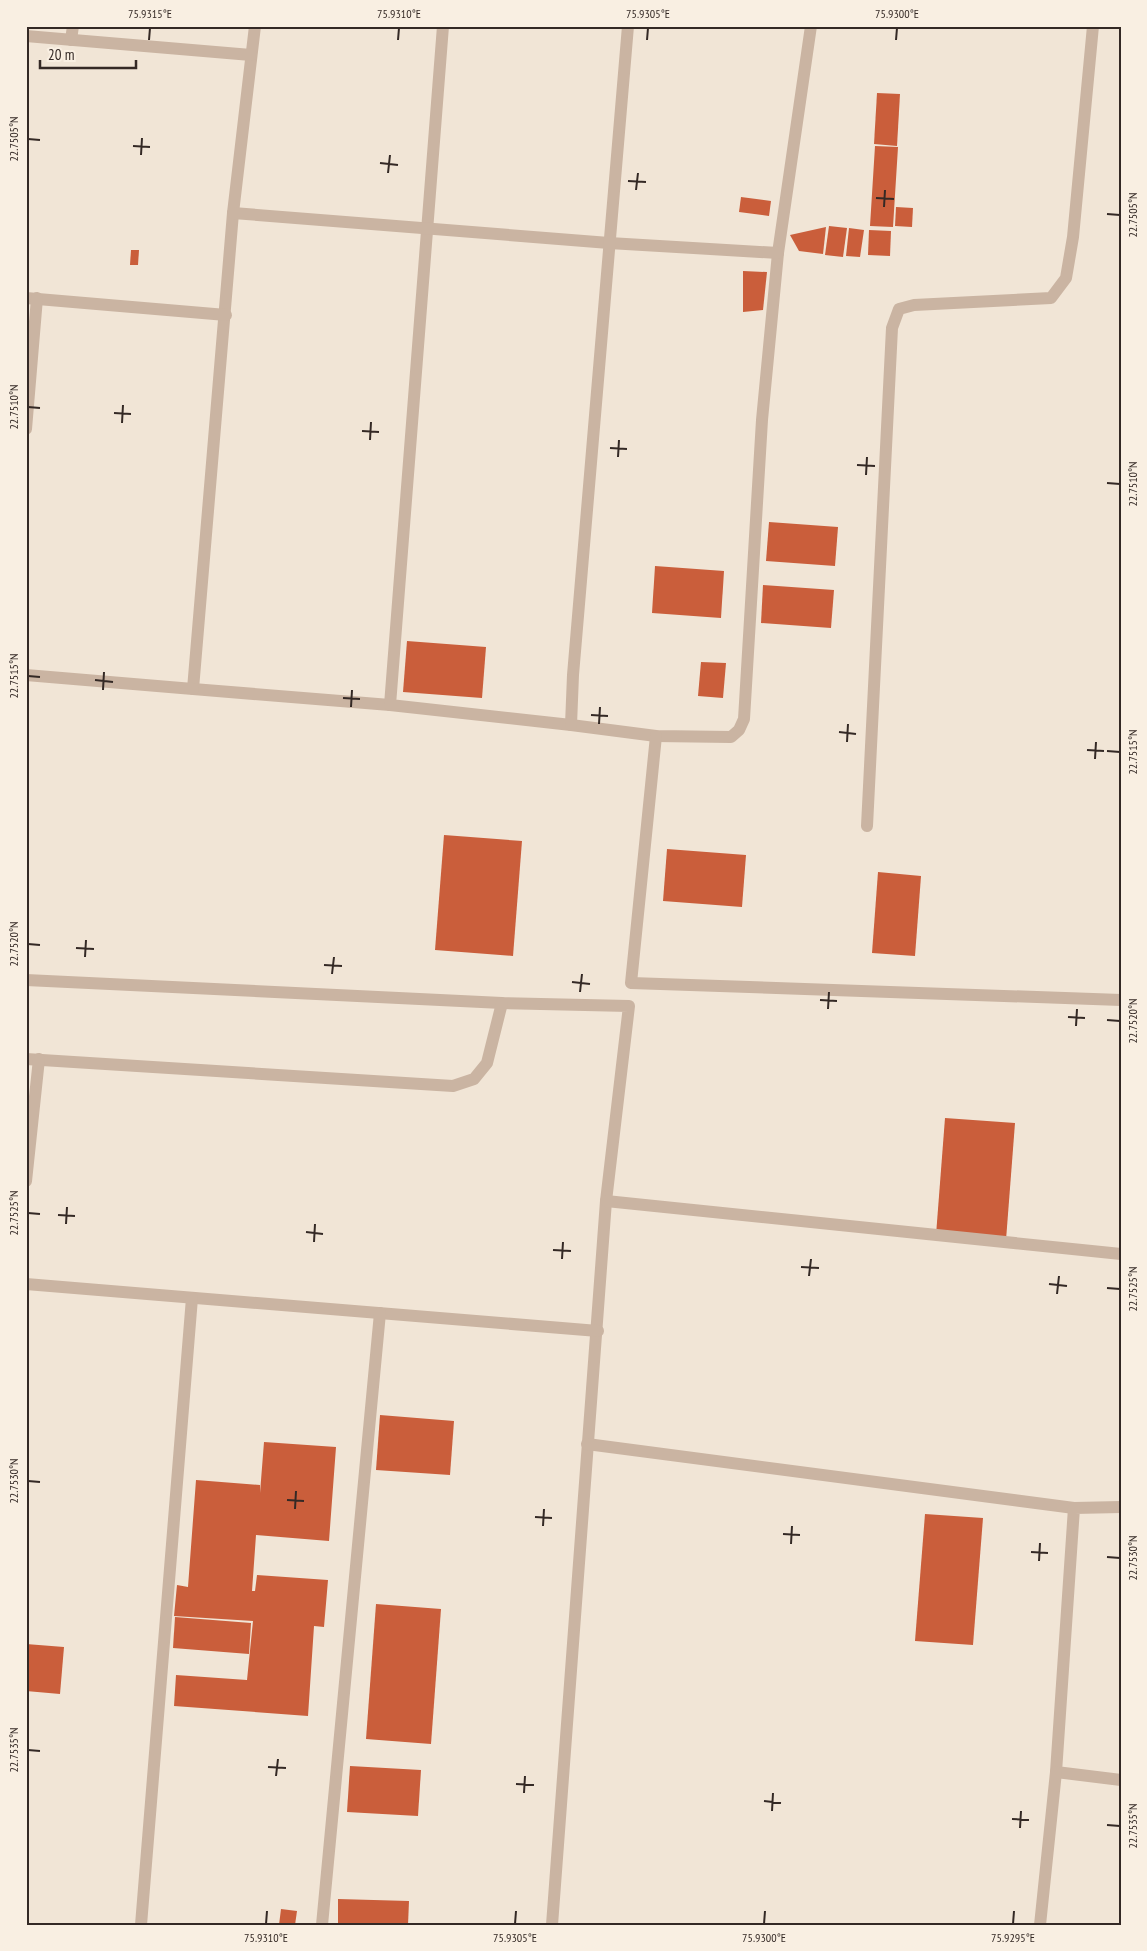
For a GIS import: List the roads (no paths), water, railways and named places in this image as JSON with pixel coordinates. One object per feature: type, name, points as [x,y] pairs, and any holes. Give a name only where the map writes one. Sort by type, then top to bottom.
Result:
[{"type":"street","points":[[72,40],[73,26]]},
{"type":"street","points":[[194,689],[233,213],[254,26]]},
{"type":"street","points":[[390,705],[443,26]]},
{"type":"street","points":[[571,724],[573,665],[628,26]]},
{"type":"street","points":[[26,675],[390,705],[571,724],[656,736],[731,737],[739,730],[744,719],[762,420],[778,253],[811,26]]},
{"type":"street","points":[[867,826],[892,328],[900,309],[914,305],[1051,298],[1066,278],[1073,237],[1094,26]]},
{"type":"street","points":[[26,36],[251,55]]},
{"type":"street","points":[[233,213],[609,243],[778,253]]},
{"type":"street","points":[[26,429],[32,298],[226,315]]},
{"type":"street","points":[[552,1925],[598,1331],[606,1201],[629,1006],[656,736]]},
{"type":"street","points":[[26,980],[502,1003],[629,1006]]},
{"type":"street","points":[[631,983],[1121,1000]]},
{"type":"street","points":[[26,1181],[32,1059],[453,1086],[474,1079],[487,1063],[502,1003]]},
{"type":"street","points":[[606,1201],[1121,1254]]},
{"type":"street","points":[[26,1284],[598,1331]]},
{"type":"street","points":[[141,1925],[192,1298]]},
{"type":"street","points":[[322,1925],[380,1313]]},
{"type":"street","points":[[588,1444],[1074,1508],[1121,1507]]},
{"type":"street","points":[[1040,1925],[1056,1772],[1074,1508]]},
{"type":"street","points":[[1056,1772],[1121,1780]]}]
